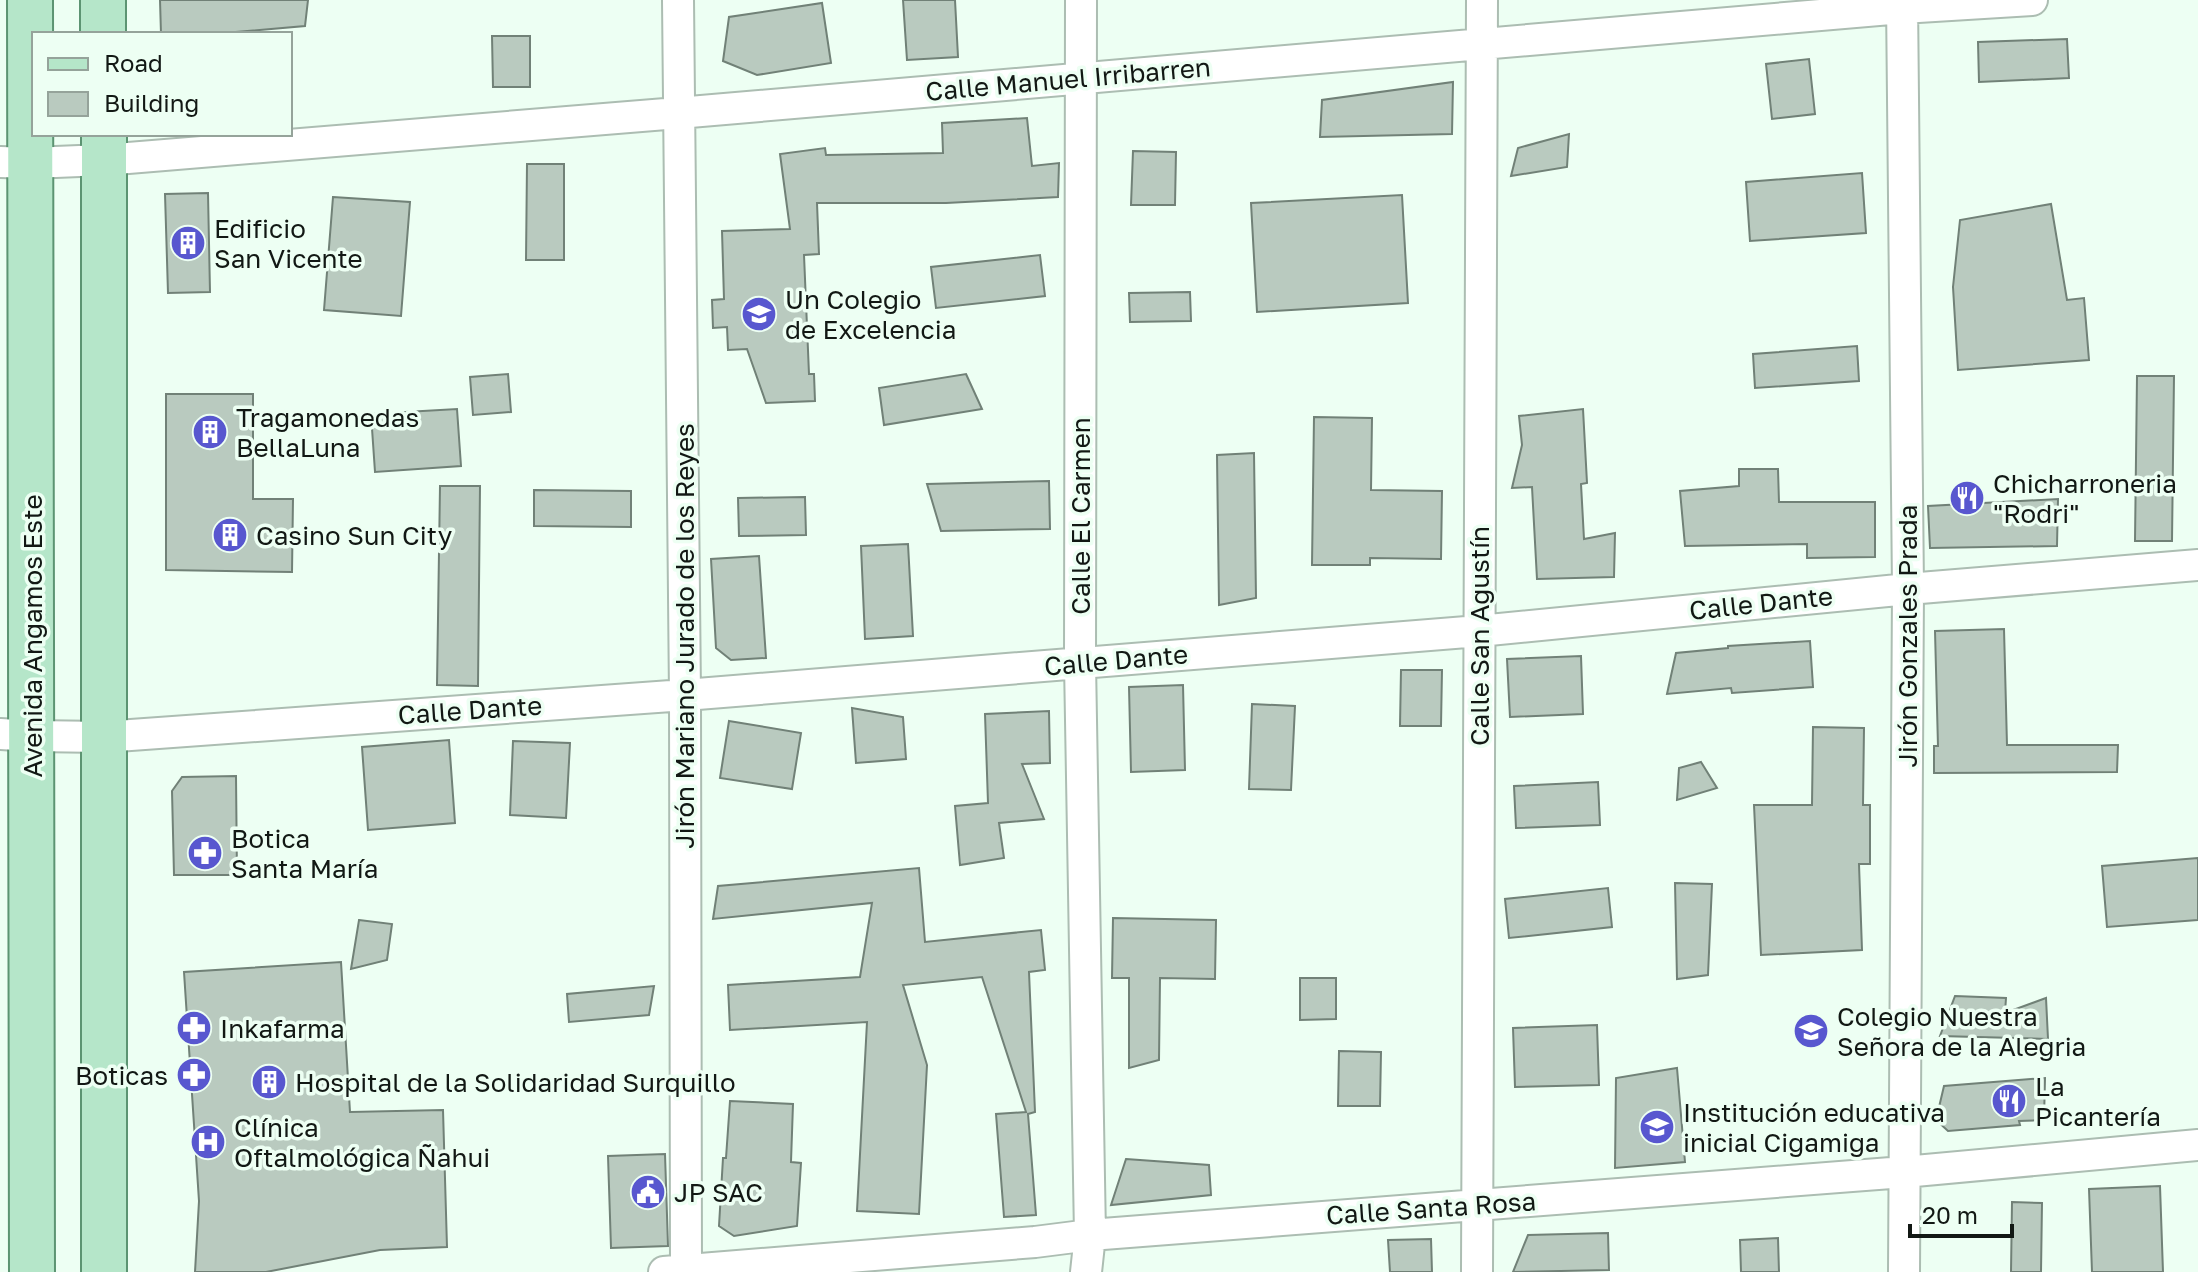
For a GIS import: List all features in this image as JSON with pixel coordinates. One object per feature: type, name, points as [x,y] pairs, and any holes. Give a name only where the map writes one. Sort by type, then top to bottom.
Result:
[{"type":"main road","name":"Avenida Angamos Este","points":[[30,0],[16,162],[16,735],[32,1272]]},
{"type":"main road","points":[[103,0],[103,32]]},
{"type":"main road","points":[[104,147],[104,1272]]},
{"type":"street","name":"Jirón Mariano Jurado de los Reyes","points":[[678,0],[685,695],[679,1271]]},
{"type":"street","name":"Calle El Carmen","points":[[1081,0],[1080,663],[1090,1235],[1086,1272]]},
{"type":"street","name":"Calle San Agustín","points":[[1477,1272],[1482,0]]},
{"type":"street","name":"Calle Manuel Irribarren","points":[[292,136],[678,113],[1902,4],[2032,0]]},
{"type":"street","name":"Jirón Gonzales Prada","points":[[1902,4],[1908,589],[1904,1272]]},
{"type":"street","name":"Calle Manuel Irribarren","points":[[16,162],[104,147],[290,136]]},
{"type":"street","name":"Calle Dante","points":[[16,735],[103,737],[685,695],[1479,631],[1908,589],[2198,565]]},
{"type":"street","name":"Calle Santa Rosa","points":[[679,1271],[1090,1235],[1904,1172],[2198,1145]]},
{"type":"building","points":[[160,0],[308,0],[305,26],[235,32],[161,32]]},
{"type":"building","points":[[903,0],[955,0],[958,57],[907,60]]},
{"type":"building","points":[[822,3],[831,63],[757,75],[723,61],[729,17]]},
{"type":"building","points":[[492,36],[530,36],[530,87],[493,87]]},
{"type":"building","points":[[2067,39],[2069,78],[1979,82],[1978,42]]},
{"type":"building","points":[[1809,59],[1815,114],[1772,119],[1766,64]]},
{"type":"building","points":[[1453,82],[1452,134],[1320,137],[1322,100]]},
{"type":"building","points":[[1027,118],[1032,166],[1059,163],[1058,197],[946,203],[817,203],[819,254],[804,255],[809,374],[814,374],[815,401],[766,403],[747,349],[728,350],[727,327],[713,328],[712,300],[724,299],[722,231],[790,229],[780,154],[825,148],[826,155],[943,153],[942,123]]},
{"type":"building","points":[[1569,134],[1567,167],[1511,176],[1518,148]]},
{"type":"building","points":[[1133,151],[1176,152],[1175,205],[1131,205]]},
{"type":"building","points":[[527,164],[564,164],[564,260],[526,260]]},
{"type":"building","points":[[1862,173],[1866,233],[1750,241],[1746,182]]},
{"type":"building","name":"Edificio San Vicente","points":[[208,193],[210,292],[168,293],[165,194]]},
{"type":"building","points":[[1402,195],[1408,303],[1257,312],[1251,203]]},
{"type":"building","points":[[333,197],[410,202],[401,316],[324,310]]},
{"type":"building","points":[[2051,204],[2067,300],[2084,298],[2089,360],[1958,370],[1953,287],[1960,220]]},
{"type":"building","points":[[1040,255],[1045,296],[936,308],[931,267]]},
{"type":"building","points":[[1190,292],[1191,321],[1130,322],[1129,293]]},
{"type":"building","points":[[1857,346],[1859,381],[1755,388],[1753,354]]},
{"type":"building","points":[[508,374],[511,412],[473,415],[470,377]]},
{"type":"building","points":[[966,374],[982,409],[884,425],[879,388]]},
{"type":"building","points":[[2137,376],[2174,376],[2172,541],[2135,541]]},
{"type":"building","points":[[166,394],[253,394],[253,499],[293,499],[292,572],[166,570]]},
{"type":"building","points":[[457,409],[461,466],[375,472],[371,414]]},
{"type":"building","points":[[1583,409],[1587,483],[1581,484],[1584,539],[1615,533],[1614,577],[1537,579],[1532,487],[1512,488],[1522,445],[1519,416]]},
{"type":"building","points":[[1314,417],[1372,418],[1371,490],[1442,491],[1441,559],[1370,558],[1370,565],[1312,565]]},
{"type":"building","points":[[1254,453],[1256,598],[1219,605],[1217,455]]},
{"type":"building","points":[[1739,469],[1778,469],[1779,502],[1875,502],[1875,557],[1807,558],[1807,544],[1685,546],[1680,491],[1739,486]]},
{"type":"building","points":[[1049,481],[1050,529],[941,531],[927,484]]},
{"type":"building","points":[[440,486],[480,486],[478,686],[437,685]]},
{"type":"building","points":[[534,490],[631,491],[631,527],[534,526]]},
{"type":"building","points":[[805,497],[806,535],[739,536],[738,498]]},
{"type":"building","points":[[2058,499],[2057,546],[1930,548],[1928,506]]},
{"type":"building","points":[[908,544],[913,636],[865,639],[861,546]]},
{"type":"building","points":[[759,556],[766,658],[731,660],[716,648],[711,559]]},
{"type":"building","points":[[2004,629],[2007,745],[2118,745],[2117,772],[1934,773],[1934,746],[1938,746],[1935,631]]},
{"type":"building","points":[[1810,641],[1813,687],[1732,693],[1731,688],[1667,694],[1676,653]]},
{"type":"building","points":[[1581,656],[1583,714],[1510,717],[1507,659]]},
{"type":"building","points":[[1401,670],[1442,670],[1441,726],[1400,726]]},
{"type":"building","points":[[1183,685],[1185,770],[1131,772],[1129,687]]},
{"type":"building","points":[[1252,704],[1295,706],[1291,790],[1249,789]]},
{"type":"building","points":[[852,708],[903,717],[906,759],[856,763]]},
{"type":"building","points":[[1049,711],[1050,763],[1022,764],[1044,819],[999,823],[1004,858],[960,865],[955,806],[988,803],[985,714]]},
{"type":"building","points":[[729,721],[801,733],[792,789],[720,778]]},
{"type":"building","points":[[1813,727],[1864,728],[1863,805],[1870,805],[1870,864],[1859,864],[1862,950],[1761,955],[1754,805],[1812,805]]},
{"type":"building","points":[[449,740],[455,823],[368,830],[362,747]]},
{"type":"building","points":[[513,741],[570,743],[566,818],[510,815]]},
{"type":"building","points":[[1701,762],[1717,788],[1677,800],[1679,768]]},
{"type":"building","points":[[236,776],[237,875],[174,875],[172,791],[182,777]]},
{"type":"building","points":[[1598,782],[1600,825],[1516,828],[1514,786]]},
{"type":"building","points":[[2198,858],[2198,920],[2107,927],[2102,866]]},
{"type":"building","points":[[919,868],[925,942],[1041,930],[1045,970],[1029,972],[1035,1112],[1028,1114],[1036,1215],[1004,1217],[996,1114],[1026,1112],[982,977],[903,985],[927,1065],[919,1214],[857,1211],[867,1022],[730,1030],[728,985],[860,977],[872,903],[713,919],[718,886]]},
{"type":"building","points":[[1675,883],[1712,884],[1708,975],[1677,979]]},
{"type":"building","points":[[1608,888],[1612,927],[1509,938],[1505,899]]},
{"type":"building","points":[[1113,918],[1216,920],[1215,979],[1160,978],[1159,1060],[1129,1068],[1129,978],[1112,978]]},
{"type":"building","points":[[359,920],[392,924],[387,960],[351,969]]},
{"type":"building","name":"Hospital de la Solidaridad Surquillo","points":[[341,962],[350,1112],[443,1110],[447,1247],[380,1250],[266,1272],[195,1272],[199,1201],[184,972]]},
{"type":"building","points":[[1300,978],[1336,978],[1336,1019],[1300,1020]]},
{"type":"building","points":[[654,986],[649,1015],[569,1022],[567,994]]},
{"type":"building","points":[[1955,996],[2006,998],[2005,1013],[2046,998],[2048,1039],[1940,1036]]},
{"type":"building","points":[[1597,1025],[1599,1085],[1515,1087],[1513,1028]]},
{"type":"building","points":[[1339,1051],[1381,1052],[1380,1106],[1338,1106]]},
{"type":"building","points":[[1677,1068],[1685,1162],[1615,1168],[1616,1078]]},
{"type":"building","points":[[2045,1078],[2044,1120],[1948,1131],[1936,1120],[1944,1086]]},
{"type":"building","points":[[730,1101],[793,1104],[791,1162],[801,1163],[797,1226],[734,1236],[719,1226]]},
{"type":"building","points":[[665,1154],[668,1246],[611,1248],[608,1156]]},
{"type":"building","points":[[1126,1159],[1209,1165],[1211,1195],[1111,1205]]},
{"type":"building","points":[[2160,1186],[2163,1272],[2092,1272],[2089,1189]]},
{"type":"building","points":[[2012,1202],[2042,1203],[2041,1272],[2011,1272]]},
{"type":"building","points":[[1608,1233],[1609,1270],[1513,1272],[1528,1235]]},
{"type":"building","points":[[1778,1238],[1779,1272],[1741,1272],[1740,1240]]},
{"type":"building","points":[[1431,1239],[1432,1272],[1390,1272],[1388,1240]]},
{"type":"place","name":"Edificio San Vicente","points":[[188,243]]},
{"type":"place","name":"Un Colegio de Excelencia","points":[[759,314]]},
{"type":"place","name":"Tragamonedas BellaLuna","points":[[210,432]]},
{"type":"place","name":"Chicharroneria \"Rodri\"","points":[[1967,498]]},
{"type":"place","name":"Casino Sun City","points":[[230,535]]},
{"type":"place","name":"Botica Santa María","points":[[205,853]]},
{"type":"place","name":"Inkafarma","points":[[194,1028]]},
{"type":"place","name":"Colegio Nuestra Señora de la Alegria","points":[[1811,1031]]},
{"type":"place","name":"Boticas","points":[[194,1075]]},
{"type":"place","name":"Hospital de la Solidaridad Surquillo","points":[[269,1082]]},
{"type":"place","name":"La Picantería","points":[[2009,1101]]},
{"type":"place","name":"Institución educativa inicial Cigamiga","points":[[1657,1127]]},
{"type":"place","name":"Clínica Oftalmológica Ñahui","points":[[208,1142]]},
{"type":"place","name":"JP SAC","points":[[648,1192]]}]
